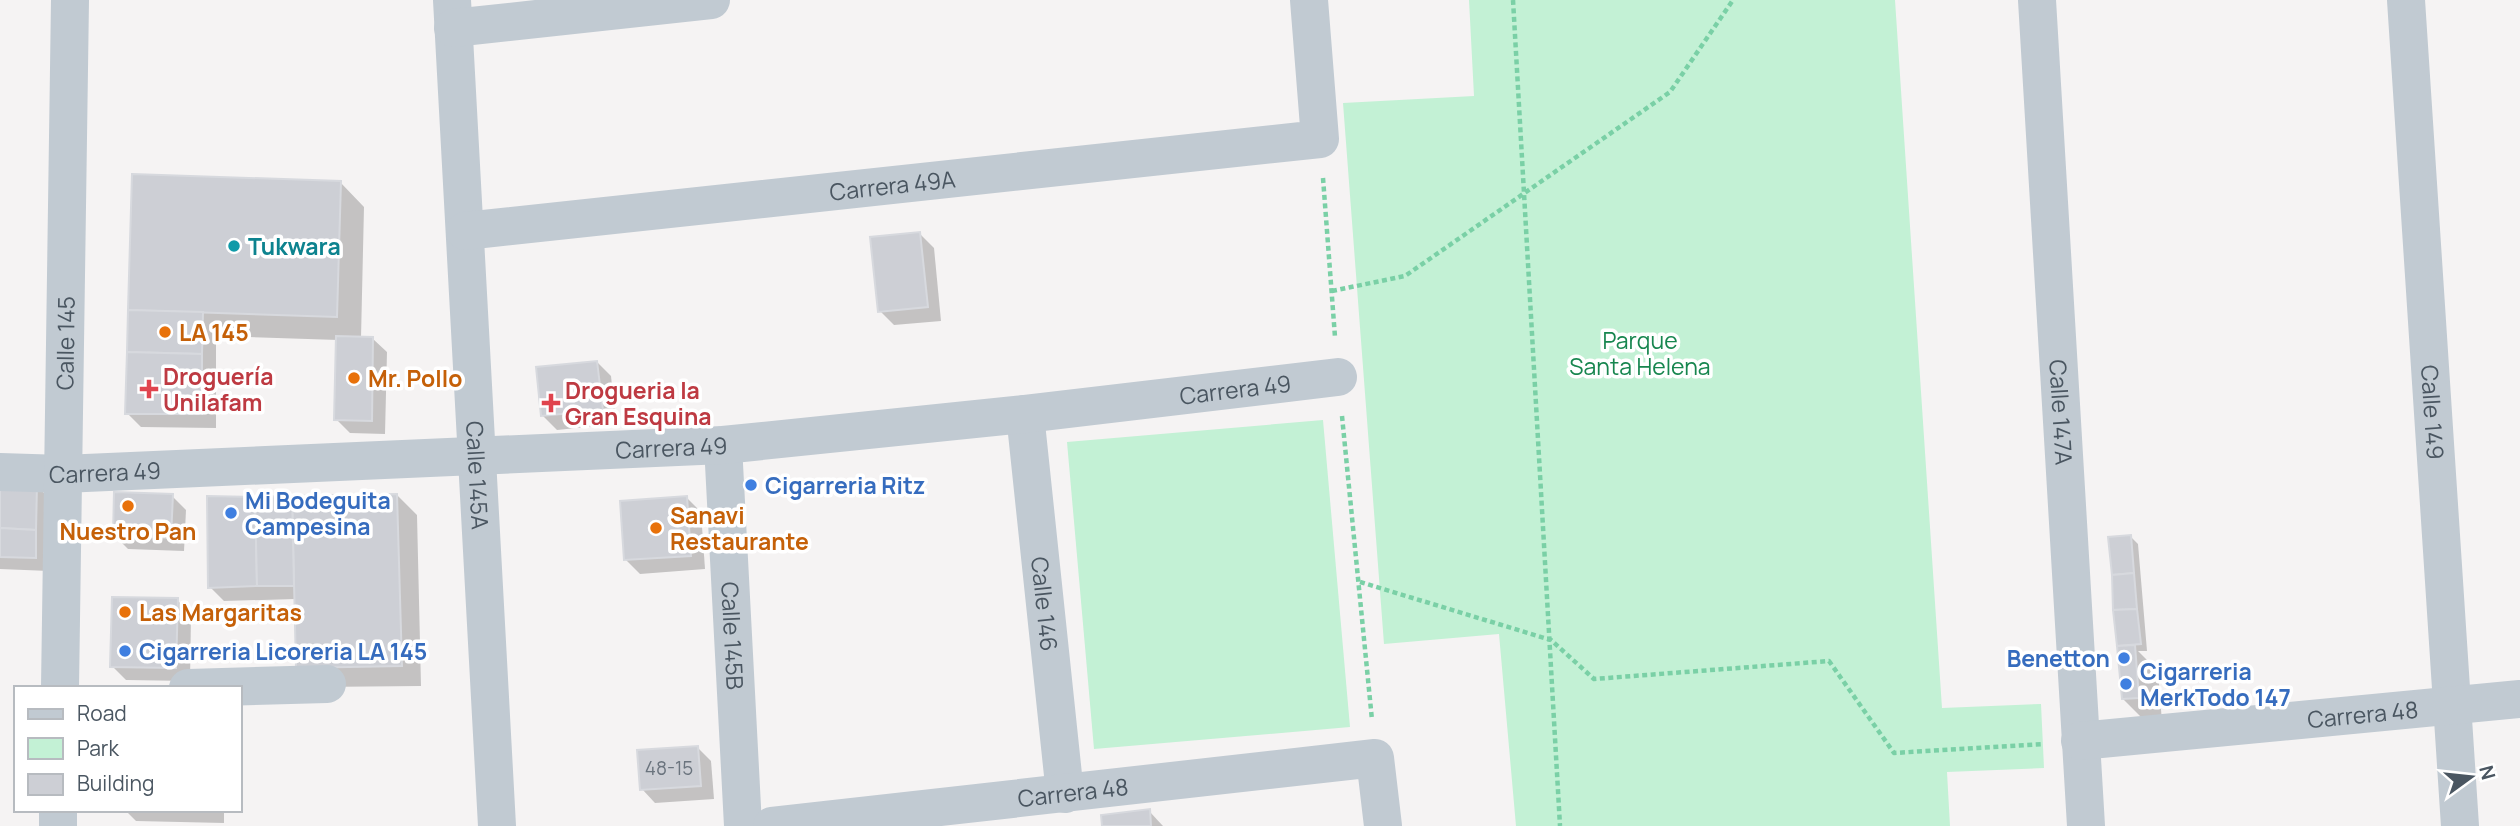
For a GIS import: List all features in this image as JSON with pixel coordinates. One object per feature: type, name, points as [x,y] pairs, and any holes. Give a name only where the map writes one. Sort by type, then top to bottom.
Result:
[{"type":"street","name":"Calle 145","points":[[60,686],[69,0]]},
{"type":"street","points":[[453,14],[711,0]]},
{"type":"street","points":[[1310,0],[1320,139]]},
{"type":"street","name":"Calle 147A","points":[[2037,0],[2086,826]]},
{"type":"street","name":"Calle 149","points":[[2406,0],[2460,826]]},
{"type":"street","name":"Calle 145A","points":[[453,14],[497,826]]},
{"type":"street","name":"Carrera 49A","points":[[465,231],[1320,139]]},
{"type":"street","name":"Carrera 49","points":[[0,472],[63,474],[723,444],[1025,414],[1338,377]]},
{"type":"street","name":"Calle 146","points":[[1025,414],[1065,794]]},
{"type":"street","name":"Calle 145B","points":[[723,444],[743,826]]},
{"type":"street","points":[[242,686],[327,684]]},
{"type":"street","name":"Carrera 48","points":[[2080,741],[2520,699]]},
{"type":"street","points":[[1375,758],[1383,826]]},
{"type":"street","name":"Carrera 48","points":[[772,826],[1375,758]]},
{"type":"path","points":[[1513,0],[1560,826]]},
{"type":"path","points":[[1332,291],[1405,276],[1670,92],[1733,0]]},
{"type":"path","points":[[1320,139],[1338,377],[1375,758]]},
{"type":"path","points":[[1360,582],[1551,639],[1594,679],[1829,661],[1894,753],[2080,741]]},
{"type":"green space","name":"Parque Santa Helena","points":[[1469,0],[1895,0],[1942,708],[2041,704],[2044,768],[1947,772],[1950,826],[1516,826],[1499,634],[1384,644],[1343,103],[1474,96]]},
{"type":"green space","points":[[1323,420],[1350,727],[1094,749],[1067,442]]},
{"type":"building","name":"Tukwara","points":[[132,174],[341,181],[337,317],[128,310]]},
{"type":"building","points":[[920,232],[928,307],[878,312],[870,237]]},
{"type":"building","name":"LA 145","points":[[128,310],[203,312],[202,354],[127,352]]},
{"type":"building","name":"Mr. Pollo","points":[[336,336],[373,337],[372,421],[334,420]]},
{"type":"building","points":[[127,352],[202,354],[202,414],[125,414]]},
{"type":"building","points":[[597,361],[603,410],[541,416],[536,367]]},
{"type":"building","points":[[0,483],[37,484],[36,530],[0,528]]},
{"type":"building","points":[[114,492],[173,494],[171,538],[113,535]]},
{"type":"building","points":[[397,494],[402,666],[296,668],[292,496]]},
{"type":"building","points":[[207,496],[255,497],[257,586],[208,588]]},
{"type":"building","points":[[292,496],[294,586],[257,586],[255,497]]},
{"type":"building","name":"Sanavi Restaurante","points":[[687,496],[691,556],[624,560],[620,501]]},
{"type":"building","points":[[0,528],[36,530],[36,558],[0,557]]},
{"type":"building","points":[[2131,535],[2134,573],[2112,575],[2108,537]]},
{"type":"building","points":[[2134,573],[2137,609],[2113,610],[2112,575]]},
{"type":"building","points":[[112,597],[178,598],[176,668],[110,667]]},
{"type":"building","points":[[2137,609],[2141,644],[2117,646],[2113,610]]},
{"type":"building","points":[[2135,645],[2139,698],[2122,699],[2117,646]]},
{"type":"building","points":[[698,746],[701,786],[640,790],[637,750]]},
{"type":"building","points":[[1150,809],[1151,826],[1102,826],[1101,815]]},
{"type":"place","name":"Tukwara","points":[[234,246]]},
{"type":"place","name":"LA 145","points":[[165,332]]},
{"type":"place","name":"Mr. Pollo","points":[[354,378]]},
{"type":"place","name":"Droguería Unilafam","points":[[149,389]]},
{"type":"place","name":"Drogueria la Gran Esquina","points":[[551,403]]},
{"type":"place","name":"Cigarreria Ritz","points":[[751,485]]},
{"type":"place","name":"Nuestro Pan","points":[[128,506]]},
{"type":"place","name":"Mi Bodeguita Campesina","points":[[231,513]]},
{"type":"place","name":"Sanavi Restaurante","points":[[656,528]]},
{"type":"place","name":"Las Margaritas","points":[[125,612]]},
{"type":"place","name":"Cigarreria Licoreria LA 145","points":[[125,651]]},
{"type":"place","name":"Benetton","points":[[2124,658]]},
{"type":"place","name":"Cigarreria MerkTodo 147","points":[[2126,684]]}]
